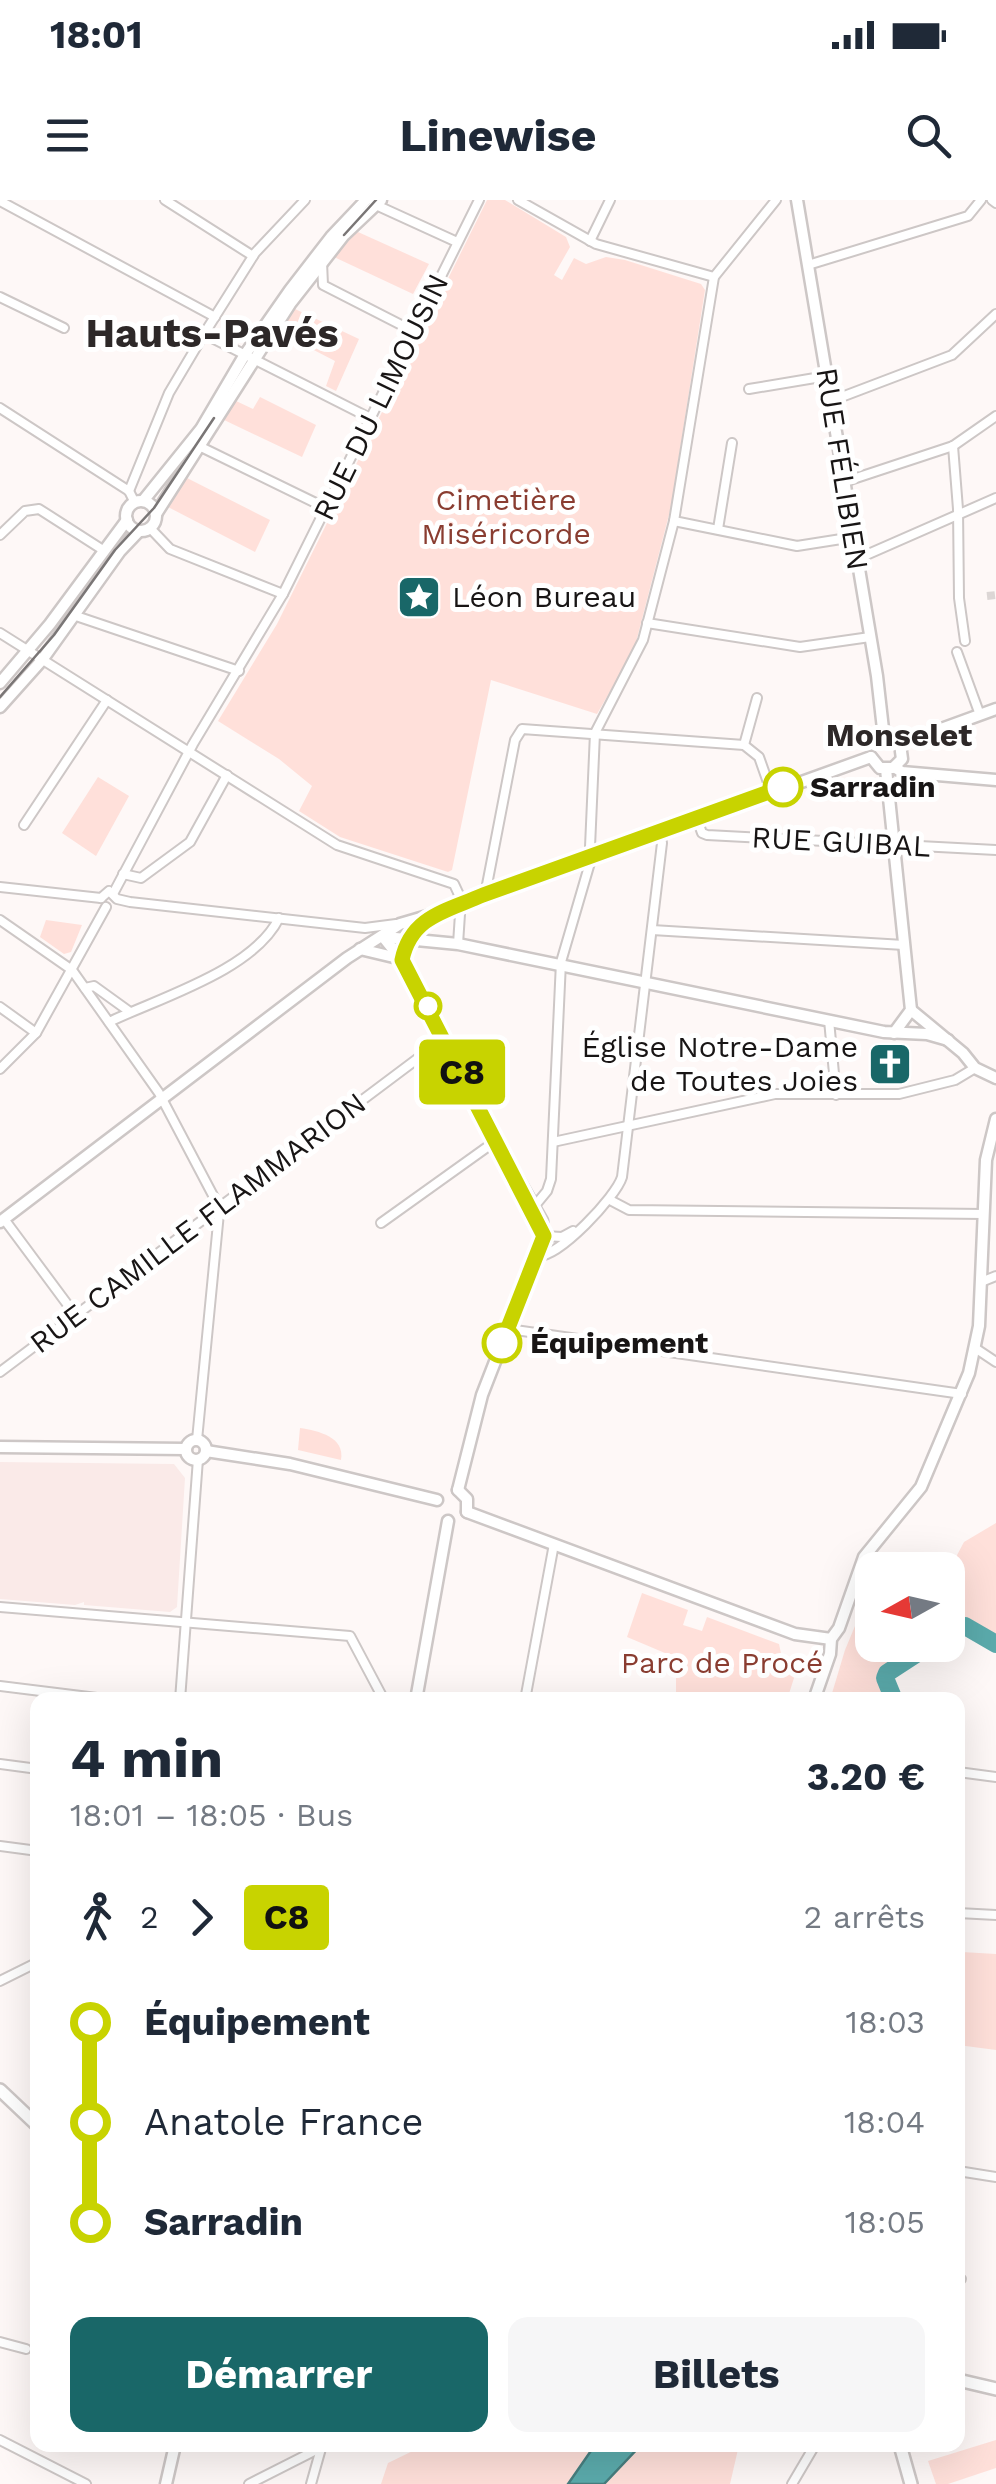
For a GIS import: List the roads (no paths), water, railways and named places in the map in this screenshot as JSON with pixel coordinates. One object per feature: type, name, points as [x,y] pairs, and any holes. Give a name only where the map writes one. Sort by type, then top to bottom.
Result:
[{"type":"main road","name":"RUE FÉLIBIEN","points":[[797,200],[884,738]]},
{"type":"main road","points":[[0,683],[73,615],[156,514],[201,447],[248,358],[374,201]]},
{"type":"main road","points":[[0,707],[50,624],[127,520],[136,498],[201,428],[312,261],[374,201]]},
{"type":"main road","points":[[136,498],[150,504],[156,514]]},
{"type":"main road","points":[[127,520],[131,527],[144,529]]},
{"type":"main road","points":[[900,744],[996,709]]},
{"type":"main road","points":[[890,768],[902,757],[900,744],[884,738],[874,743],[872,757],[877,766],[902,772],[996,780]]},
{"type":"main road","points":[[2,1221],[360,950],[400,924],[872,757]]},
{"type":"main road","points":[[890,768],[911,1010],[894,1034]]},
{"type":"main road","points":[[402,960],[406,939],[441,912]]},
{"type":"main road","points":[[384,937],[458,944],[894,1034],[927,1034],[948,1040]]},
{"type":"main road","points":[[384,937],[402,960],[445,1038],[546,1233],[482,1395],[458,1490]]},
{"type":"main road","points":[[360,950],[402,960]]},
{"type":"main road","points":[[911,1010],[967,1056],[975,1068],[996,1078]]},
{"type":"main road","points":[[817,1692],[830,1654],[830,1639],[839,1628],[864,1557],[922,1487],[962,1394],[975,1348],[986,1160],[996,1119]]},
{"type":"main road","points":[[202,1455],[205,1445],[197,1440],[189,1442],[189,1457],[290,1464],[437,1500]]},
{"type":"main road","points":[[0,1447],[186,1449]]},
{"type":"main road","points":[[458,1490],[468,1501],[467,1512],[460,1520],[448,1521],[438,1513],[437,1500],[444,1491],[458,1490]]},
{"type":"main road","points":[[467,1512],[795,1634],[830,1639]]},
{"type":"main road","points":[[417,1692],[448,1521]]},
{"type":"main road","points":[[0,2090],[30,2118]]},
{"type":"main road","points":[[965,2382],[996,2389]]},
{"type":"main road","points":[[166,2484],[173,2452]]},
{"type":"main road","points":[[902,2452],[911,2484]]},
{"type":"street","points":[[165,200],[252,256]]},
{"type":"street","points":[[0,423],[4,410],[136,498],[170,393],[252,256],[304,200]]},
{"type":"street","name":"RUE DU LIMOUSIN","points":[[116,896],[122,874],[189,752],[283,594],[479,200]]},
{"type":"street","points":[[518,200],[590,241],[714,277]]},
{"type":"street","points":[[590,241],[610,200]]},
{"type":"street","points":[[534,1209],[551,1179],[561,965],[592,856],[595,733],[640,650],[674,522],[714,277],[776,200]]},
{"type":"street","points":[[808,265],[968,216],[981,200]]},
{"type":"street","points":[[0,201],[214,317]]},
{"type":"street","points":[[374,201],[458,242]]},
{"type":"street","points":[[322,262],[322,286],[413,330]]},
{"type":"street","points":[[0,297],[64,328]]},
{"type":"street","points":[[831,401],[952,355],[996,314]]},
{"type":"street","points":[[204,334],[370,418]]},
{"type":"street","points":[[749,389],[826,376]]},
{"type":"street","points":[[844,482],[953,446],[996,416]]},
{"type":"street","points":[[718,529],[732,444]]},
{"type":"street","points":[[953,446],[959,598],[966,641]]},
{"type":"street","points":[[201,447],[326,508]]},
{"type":"street","points":[[857,559],[996,498]]},
{"type":"street","points":[[0,536],[26,511],[38,509],[103,550]]},
{"type":"street","points":[[674,522],[797,546],[854,536]]},
{"type":"street","points":[[144,529],[170,550],[283,594]]},
{"type":"street","points":[[73,615],[239,671]]},
{"type":"street","points":[[647,623],[800,647],[870,637]]},
{"type":"street","points":[[0,632],[337,845],[448,880],[458,888],[461,904],[458,944]]},
{"type":"street","points":[[957,652],[980,715]]},
{"type":"street","points":[[744,745],[756,698]]},
{"type":"street","points":[[24,825],[107,700]]},
{"type":"street","points":[[485,894],[518,732],[528,728],[744,745],[759,757],[771,791]]},
{"type":"street","points":[[122,874],[141,878],[190,842],[227,775]]},
{"type":"street","name":"RUE GUIBAL","points":[[697,819],[702,833],[707,835],[996,850]]},
{"type":"street","points":[[538,1256],[552,1253],[610,1200],[622,1177],[660,832]]},
{"type":"street","points":[[0,887],[103,902],[112,907],[116,896]]},
{"type":"street","points":[[0,1067],[36,1033],[72,970],[105,892],[361,927],[400,924]]},
{"type":"street","points":[[109,1022],[233,963],[273,930],[279,918]]},
{"type":"street","points":[[0,920],[72,970],[163,1099],[219,1208],[197,1440]]},
{"type":"street","points":[[361,927],[384,937]]},
{"type":"street","points":[[360,950],[361,927]]},
{"type":"street","points":[[652,930],[904,945]]},
{"type":"street","points":[[84,988],[94,986],[130,1012]]},
{"type":"street","points":[[0,1007],[36,1033]]},
{"type":"street","points":[[830,1020],[836,1095]]},
{"type":"street","name":"RUE CAMILLE FLAMMARION","points":[[0,1372],[445,1038]]},
{"type":"street","points":[[552,1142],[771,1094],[907,1093],[955,1080],[975,1068]]},
{"type":"street","points":[[381,1223],[497,1140]]},
{"type":"street","points":[[527,1197],[544,1194]]},
{"type":"street","points":[[610,1200],[629,1210],[984,1214]]},
{"type":"street","points":[[2,1221],[76,1316]]},
{"type":"street","points":[[546,1233],[565,1236],[584,1223]]},
{"type":"street","points":[[981,1282],[996,1276]]},
{"type":"street","points":[[508,1329],[962,1394]]},
{"type":"street","points":[[975,1348],[996,1362]]},
{"type":"street","points":[[180,1692],[202,1455]]},
{"type":"street","points":[[526,1692],[554,1544]]},
{"type":"street","points":[[0,1607],[350,1636],[380,1692]]},
{"type":"street","points":[[0,1686],[48,1692]]},
{"type":"street","points":[[0,1764],[30,1768]]},
{"type":"street","points":[[965,1773],[996,1777]]},
{"type":"street","points":[[0,1846],[30,1851]]},
{"type":"street","points":[[965,1914],[994,1913]]},
{"type":"street","points":[[0,1981],[30,1966]]},
{"type":"street","points":[[965,2172],[996,2177]]},
{"type":"street","points":[[0,2342],[26,2349]]},
{"type":"street","points":[[0,2440],[86,2484]]},
{"type":"street","points":[[249,2484],[311,2452]]},
{"type":"street","points":[[312,2484],[321,2452]]},
{"type":"street","points":[[792,2484],[811,2452]]},
{"type":"water","points":[[590,2452],[634,2452],[604,2484],[568,2484]]},
{"type":"waterway","points":[[965,1626],[996,1644]]},
{"type":"waterway","points":[[891,1692],[887,1673],[904,1662]]},
{"type":"tunnel","points":[[987,596],[996,595]]},
{"type":"tram line","points":[[344,235],[376,200]]},
{"type":"tram line","points":[[0,697],[54,635],[115,550],[154,508],[214,418]]},
{"type":"place","name":"Léon Bureau","points":[[419,597]]},
{"type":"place","name":"Sarradin","points":[[783,787]]},
{"type":"place","name":"Église Notre-Dame de Toutes Joies","points":[[890,1064]]},
{"type":"place","name":"Équipement","points":[[502,1343]]},
{"type":"district","name":"Hauts-Pavés","points":[[212,333]]},
{"type":"district","name":"Monselet","points":[[899,735]]},
{"type":"park label","name":"Cimetière Miséricorde","points":[[506,517]]},
{"type":"park label","name":"Parc de Procé","points":[[722,1663]]}]
